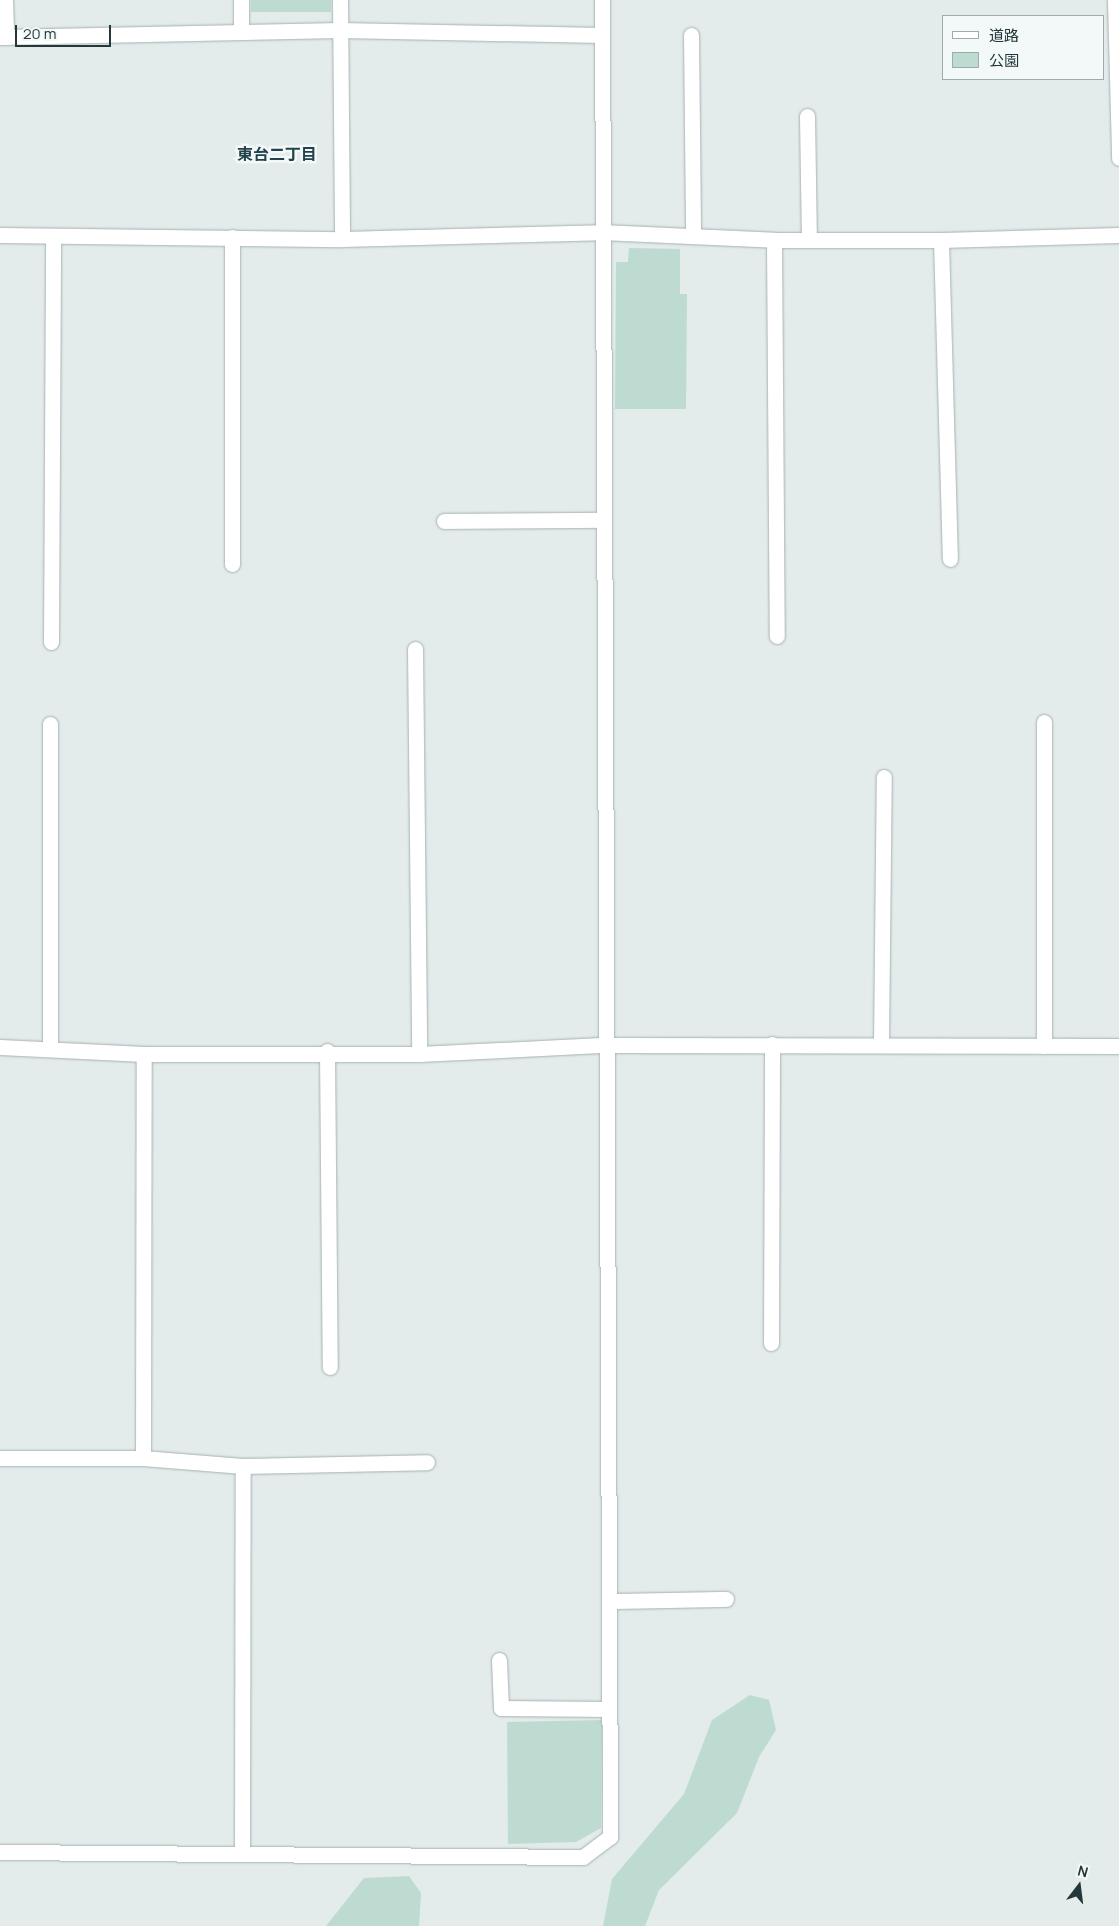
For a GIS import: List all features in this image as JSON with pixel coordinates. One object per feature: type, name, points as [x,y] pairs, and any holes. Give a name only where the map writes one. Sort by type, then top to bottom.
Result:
[{"type":"street","points":[[5,0],[3,37],[340,30],[602,35]]},
{"type":"street","points":[[241,0],[241,32]]},
{"type":"street","points":[[340,0],[342,239]]},
{"type":"street","points":[[0,1852],[583,1858],[610,1836],[601,520],[602,0]]},
{"type":"street","points":[[1115,0],[1119,158]]},
{"type":"street","points":[[692,35],[693,236]]},
{"type":"street","points":[[807,116],[809,240]]},
{"type":"street","points":[[0,235],[342,239],[601,232],[774,240],[941,240],[1119,235]]},
{"type":"street","points":[[51,642],[53,236]]},
{"type":"street","points":[[232,237],[232,564]]},
{"type":"street","points":[[774,240],[777,636]]},
{"type":"street","points":[[941,240],[950,559]]},
{"type":"street","points":[[444,521],[601,520]]},
{"type":"street","points":[[415,649],[419,1054]]},
{"type":"street","points":[[1044,722],[1044,1046]]},
{"type":"street","points":[[50,724],[50,1047]]},
{"type":"street","points":[[881,1044],[884,777]]},
{"type":"street","points":[[771,1343],[772,1044]]},
{"type":"street","points":[[0,1048],[50,1047],[144,1054],[327,1052],[419,1054],[606,1045],[881,1044],[1119,1046]]},
{"type":"street","points":[[327,1052],[330,1367]]},
{"type":"street","points":[[144,1054],[144,1458]]},
{"type":"street","points":[[0,1458],[144,1458],[243,1466],[427,1462]]},
{"type":"street","points":[[242,1854],[243,1466]]},
{"type":"street","points":[[609,1602],[726,1599]]},
{"type":"street","points":[[499,1660],[501,1708],[609,1709]]},
{"type":"green space","points":[[251,0],[331,0],[331,12],[251,12]]},
{"type":"green space","points":[[629,248],[680,249],[680,294],[687,294],[686,409],[615,409],[616,262],[628,262]]},
{"type":"green space","points":[[750,1695],[769,1700],[776,1730],[759,1757],[737,1813],[659,1890],[645,1926],[603,1926],[612,1879],[684,1794],[712,1720]]},
{"type":"green space","points":[[602,1720],[601,1828],[576,1842],[508,1844],[507,1722]]},
{"type":"green space","points":[[409,1876],[421,1893],[419,1926],[326,1926],[364,1878]]},
{"type":"district","name":"東台二丁目","points":[[277,154]]}]
